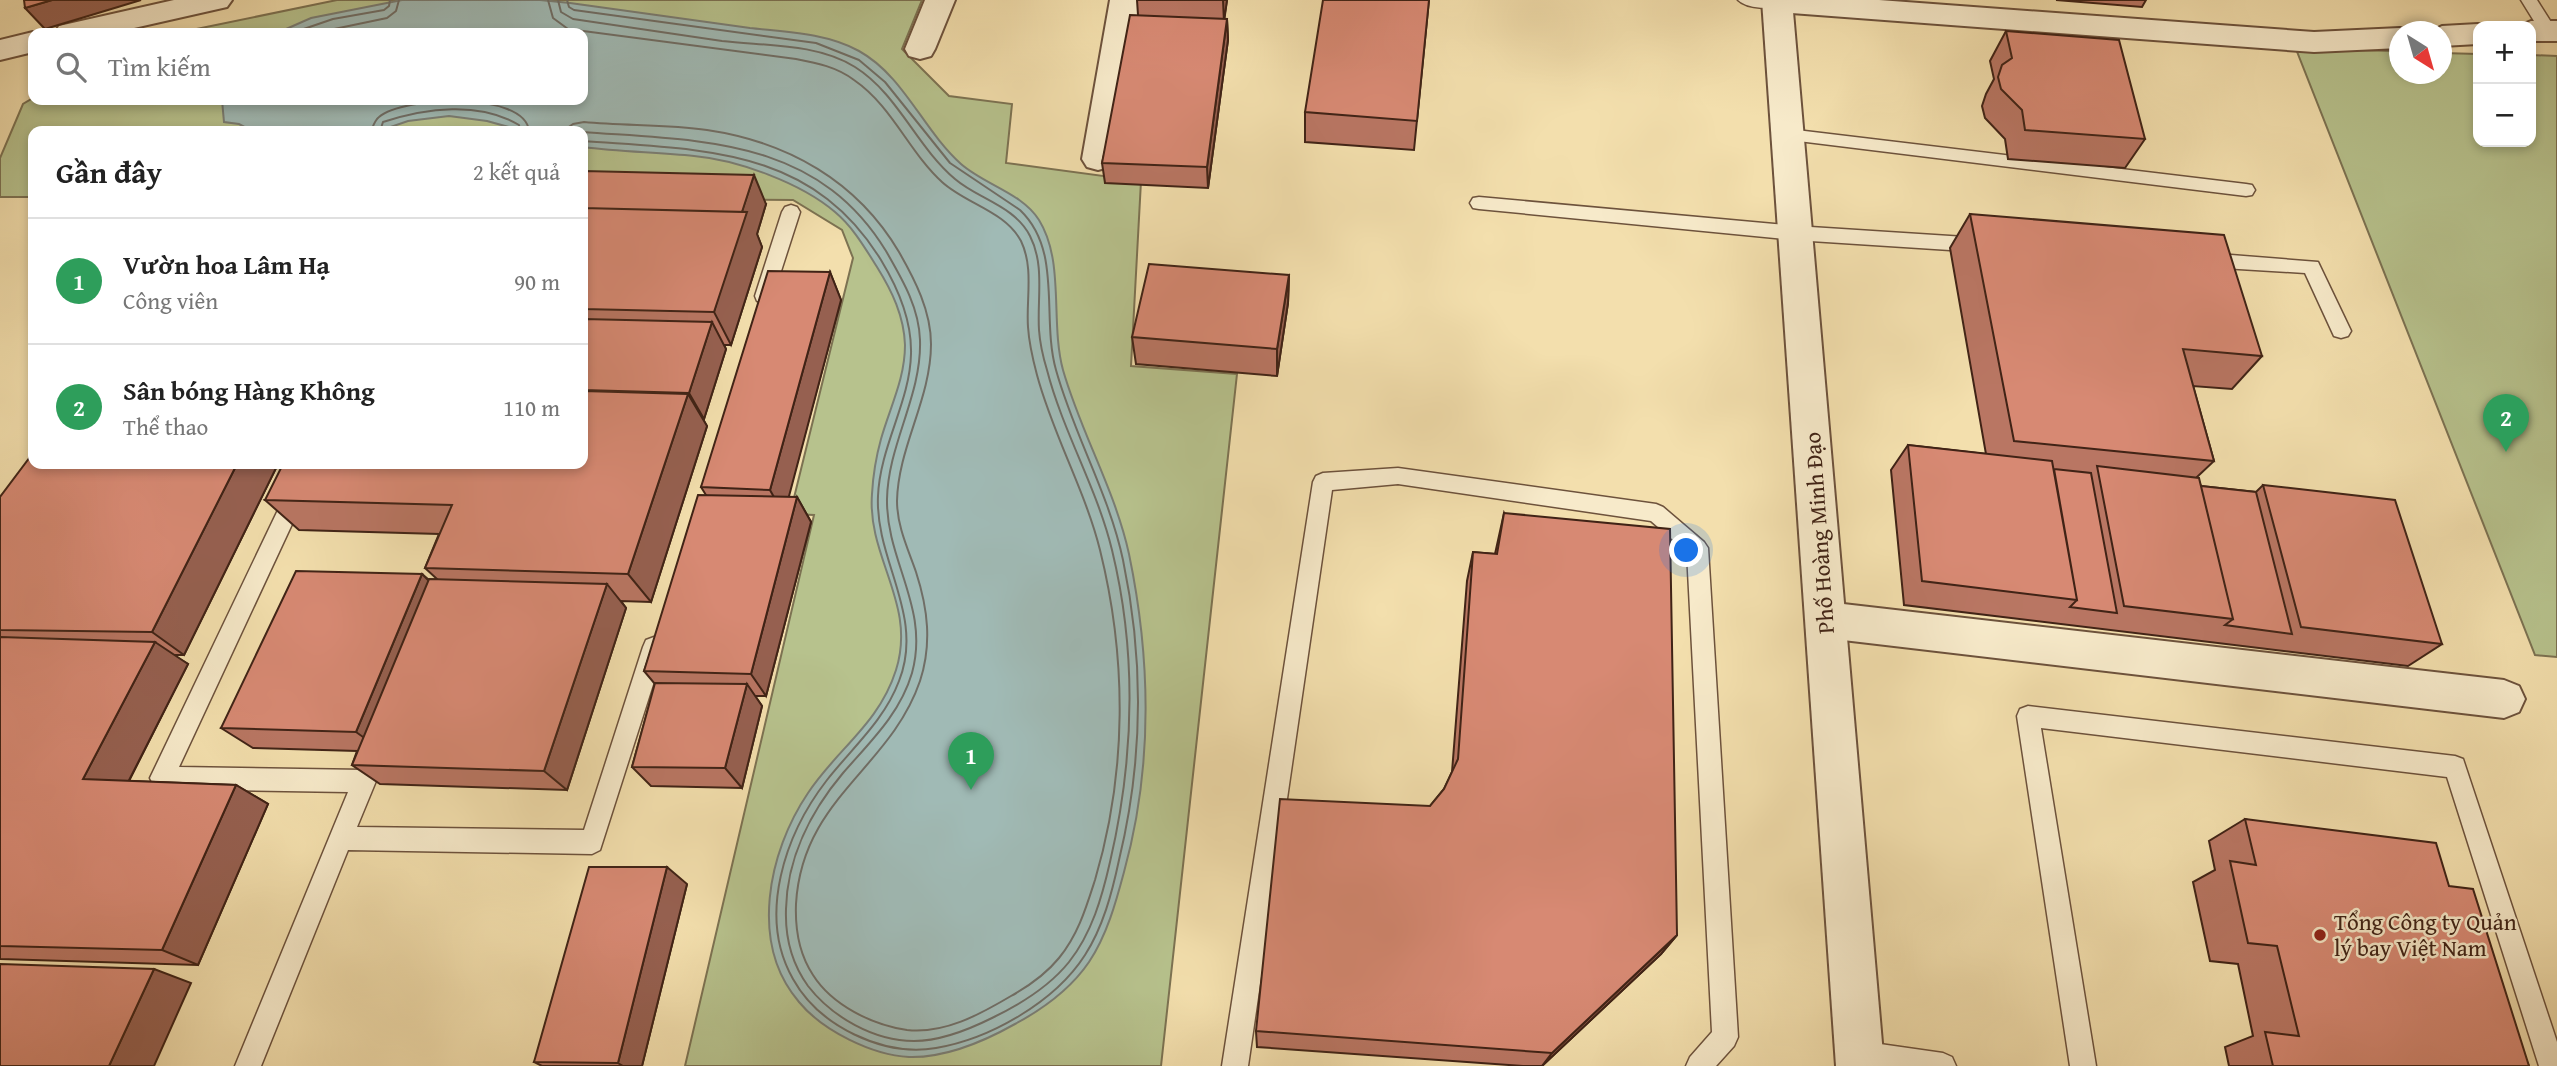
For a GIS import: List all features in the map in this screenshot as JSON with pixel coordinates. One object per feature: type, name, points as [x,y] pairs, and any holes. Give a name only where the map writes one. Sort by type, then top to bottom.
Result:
[{"type":"street","points":[[92,28],[217,0]]},
{"type":"street","points":[[920,49],[940,0]]},
{"type":"street","points":[[1098,159],[1125,0]]},
{"type":"street","points":[[1767,1],[2314,42],[2389,38]]},
{"type":"street","name":"Phố Hoàng Minh Đạo","points":[[1767,1],[1788,135],[1860,1060]]},
{"type":"street","points":[[2452,35],[2473,34]]},
{"type":"street","points":[[0,50],[28,43]]},
{"type":"street","points":[[1826,620],[2504,699]]},
{"type":"lane","points":[[2529,0],[2545,31]]},
{"type":"lane","points":[[1788,135],[2246,190]]},
{"type":"lane","points":[[1479,203],[1796,233],[2005,247]]},
{"type":"lane","points":[[758,317],[791,212]]},
{"type":"lane","points":[[2186,259],[2311,267],[2341,331]]},
{"type":"lane","points":[[248,1066],[364,781],[162,778],[308,469]]},
{"type":"lane","points":[[1235,1066],[1323,482],[1398,476],[1656,513],[1697,548],[1725,1037],[1699,1066]]},
{"type":"lane","points":[[340,838],[592,842],[658,632]]},
{"type":"lane","points":[[2083,1066],[2028,716],[2455,767],[2552,1066]]},
{"type":"lane","points":[[1860,1060],[1943,1066]]},
{"type":"green space","points":[[337,0],[922,0],[902,49],[949,96],[1012,104],[1006,163],[1141,181],[1131,366],[1237,374],[1161,1066],[685,1066],[814,515],[790,514],[853,258],[842,230],[793,200],[588,199],[588,126],[28,126],[28,197],[0,197],[0,158],[23,104],[28,101],[28,105],[588,105],[588,28],[201,28]]},
{"type":"green space","points":[[2296,49],[2389,51],[2389,84],[2452,84],[2452,53],[2473,54],[2473,147],[2536,147],[2536,55],[2557,56],[2557,657],[2535,655]]},
{"type":"water","points":[[402,0],[540,0],[792,32],[833,40],[859,51],[889,74],[935,136],[961,164],[1023,203],[1039,220],[1052,254],[1057,332],[1063,370],[1115,507],[1129,554],[1142,634],[1146,713],[1140,793],[1133,833],[1110,918],[1089,962],[1055,998],[1003,1031],[964,1048],[923,1057],[895,1055],[849,1040],[809,1013],[783,979],[774,953],[769,926],[770,898],[774,870],[783,842],[794,817],[819,777],[879,706],[896,670],[901,646],[896,602],[872,517],[872,494],[878,453],[900,381],[905,345],[902,324],[888,285],[858,238],[835,212],[821,201],[768,175],[711,158],[588,148],[588,126],[505,126],[449,116],[408,121],[394,126],[243,126],[224,122],[222,105],[588,105],[588,28],[288,28],[311,18]]},
{"type":"building","points":[[24,0],[52,0],[25,8]]},
{"type":"building","points":[[1323,0],[1429,0],[1417,121],[1305,112]]},
{"type":"building","points":[[1130,15],[1227,19],[1207,167],[1102,163]]},
{"type":"building","points":[[2006,31],[2119,40],[2145,139],[2025,130],[2022,110],[2001,89],[1998,77],[2002,65],[2012,58]]},
{"type":"building","points":[[588,171],[754,175],[742,212],[588,208]]},
{"type":"building","points":[[588,208],[747,212],[714,312],[588,309]]},
{"type":"building","points":[[1970,214],[2224,235],[2262,356],[2183,349],[2214,461],[2014,441]]},
{"type":"building","points":[[1149,264],[1289,275],[1277,349],[1132,337]]},
{"type":"building","points":[[768,271],[830,272],[770,490],[701,487]]},
{"type":"building","points":[[588,319],[712,322],[689,393],[588,390]]},
{"type":"building","points":[[588,391],[688,394],[628,574],[425,568],[452,505],[265,500],[280,469],[588,469]]},
{"type":"building","points":[[1908,445],[2052,461],[2077,600],[1922,581]]},
{"type":"building","points":[[28,460],[28,469],[234,469],[152,632],[0,630],[0,497]]},
{"type":"building","points":[[2097,466],[2199,478],[2233,619],[2124,606]]},
{"type":"building","points":[[2054,469],[2091,473],[2117,613],[2070,607],[2077,600]]},
{"type":"building","points":[[2263,485],[2395,500],[2442,644],[2301,627]]},
{"type":"building","points":[[2201,486],[2256,492],[2292,634],[2225,625],[2233,619]]},
{"type":"building","points":[[698,495],[797,497],[751,674],[644,671]]},
{"type":"building","points":[[1504,513],[1670,529],[1677,935],[1552,1053],[1256,1031],[1280,799],[1430,806],[1444,789],[1458,759],[1473,552],[1497,554]]},
{"type":"building","points":[[296,571],[422,574],[356,732],[221,728]]},
{"type":"building","points":[[429,579],[607,584],[544,771],[352,765]]},
{"type":"building","points":[[0,637],[155,642],[83,779],[236,785],[162,950],[0,946]]},
{"type":"building","points":[[655,683],[747,684],[725,768],[632,767]]},
{"type":"building","name":"Tổng Công ty Quản lý bay Việt Nam","points":[[2245,819],[2436,843],[2449,886],[2473,889],[2529,1066],[2273,1066],[2265,1032],[2299,1036],[2277,946],[2248,943],[2230,861],[2256,865]]},
{"type":"building","points":[[589,867],[667,867],[618,1063],[534,1062]]},
{"type":"building","points":[[0,964],[154,969],[109,1066],[0,1066]]},
{"type":"place","name":"Sân bóng Hàng Không","points":[[2506,452]]},
{"type":"place","name":"Vườn hoa Lâm Hạ","points":[[971,790]]},
{"type":"place","name":"Tổng Công ty Quản lý bay Việt Nam","points":[[2320,935]]}]
